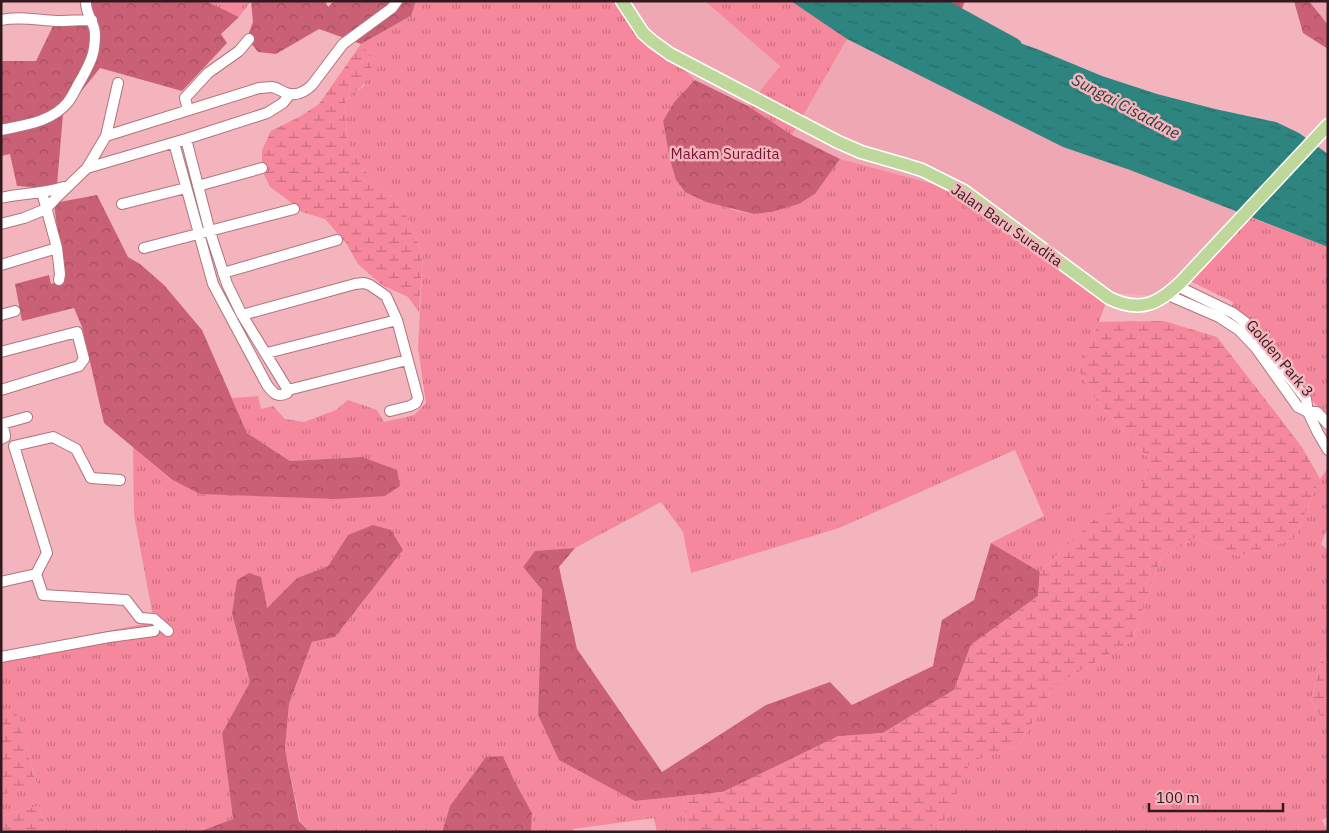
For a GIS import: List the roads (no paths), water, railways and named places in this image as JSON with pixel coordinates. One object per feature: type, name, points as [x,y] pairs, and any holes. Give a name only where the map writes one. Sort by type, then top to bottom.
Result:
[{"type":"main road","name":"Jalan Baru Suradita","points":[[622,1],[643,33],[670,54],[838,142],[868,155],[922,170],[964,191],[1109,298],[1122,304],[1139,306],[1155,302],[1176,287],[1328,125]]},
{"type":"street","points":[[1,130],[43,120],[56,113],[68,102],[92,60],[94,51],[95,31],[92,20],[87,12],[86,1]]},
{"type":"street","points":[[106,136],[259,88],[272,87],[290,94],[301,93],[312,85],[343,44],[392,8],[397,1]]},
{"type":"street","points":[[1,20],[9,18],[57,21],[92,20]]},
{"type":"street","points":[[188,110],[185,98],[208,73],[239,51],[249,39]]},
{"type":"street","points":[[1,224],[24,218],[46,209],[87,168],[106,136],[118,84]]},
{"type":"street","points":[[87,168],[174,143],[267,113],[284,103],[290,94]]},
{"type":"street","points":[[186,139],[222,272],[242,315],[288,390]]},
{"type":"street","points":[[174,143],[198,234],[216,292],[272,392],[279,396],[287,393],[288,390],[408,360]]},
{"type":"street","points":[[198,186],[262,168]]},
{"type":"street","points":[[1,198],[51,192],[69,185]]},
{"type":"street","points":[[122,204],[186,188]]},
{"type":"street","points":[[42,192],[57,248],[59,280]]},
{"type":"street","points":[[144,248],[210,232],[294,208]]},
{"type":"street","points":[[222,272],[337,240]]},
{"type":"street","points":[[1,266],[57,248]]},
{"type":"street","points":[[242,315],[355,284],[364,283],[375,288],[386,296],[397,320],[418,401],[410,406],[390,411]]},
{"type":"street","name":"Golden Park 3","points":[[1176,287],[1239,330],[1256,348],[1298,406],[1308,412]]},
{"type":"street","points":[[1,315],[15,311]]},
{"type":"street","points":[[266,353],[397,320]]},
{"type":"street","points":[[1,352],[77,332],[84,359],[79,366],[1,390]]},
{"type":"street","points":[[1328,424],[1317,412],[1308,412],[1328,450]]},
{"type":"street","points":[[1,439],[5,437],[2,423],[27,417]]},
{"type":"street","points":[[120,480],[91,478],[76,449],[53,437],[14,446],[47,553],[36,574],[43,595],[126,600],[140,618],[154,619],[168,631]]},
{"type":"street","points":[[1,582],[36,574]]},
{"type":"street","points":[[1,657],[109,637],[154,631]]},
{"type":"water","points":[[791,1],[939,1],[987,32],[1037,49],[1102,76],[1157,94],[1276,122],[1299,133],[1328,154],[1328,247],[1130,170],[1063,147],[847,39]]},
{"type":"waterway","name":"Sungai Cisadane","points":[[932,1],[1014,46]]},
{"type":"park label","name":"Makam Suradita","points":[[725,153]]}]
